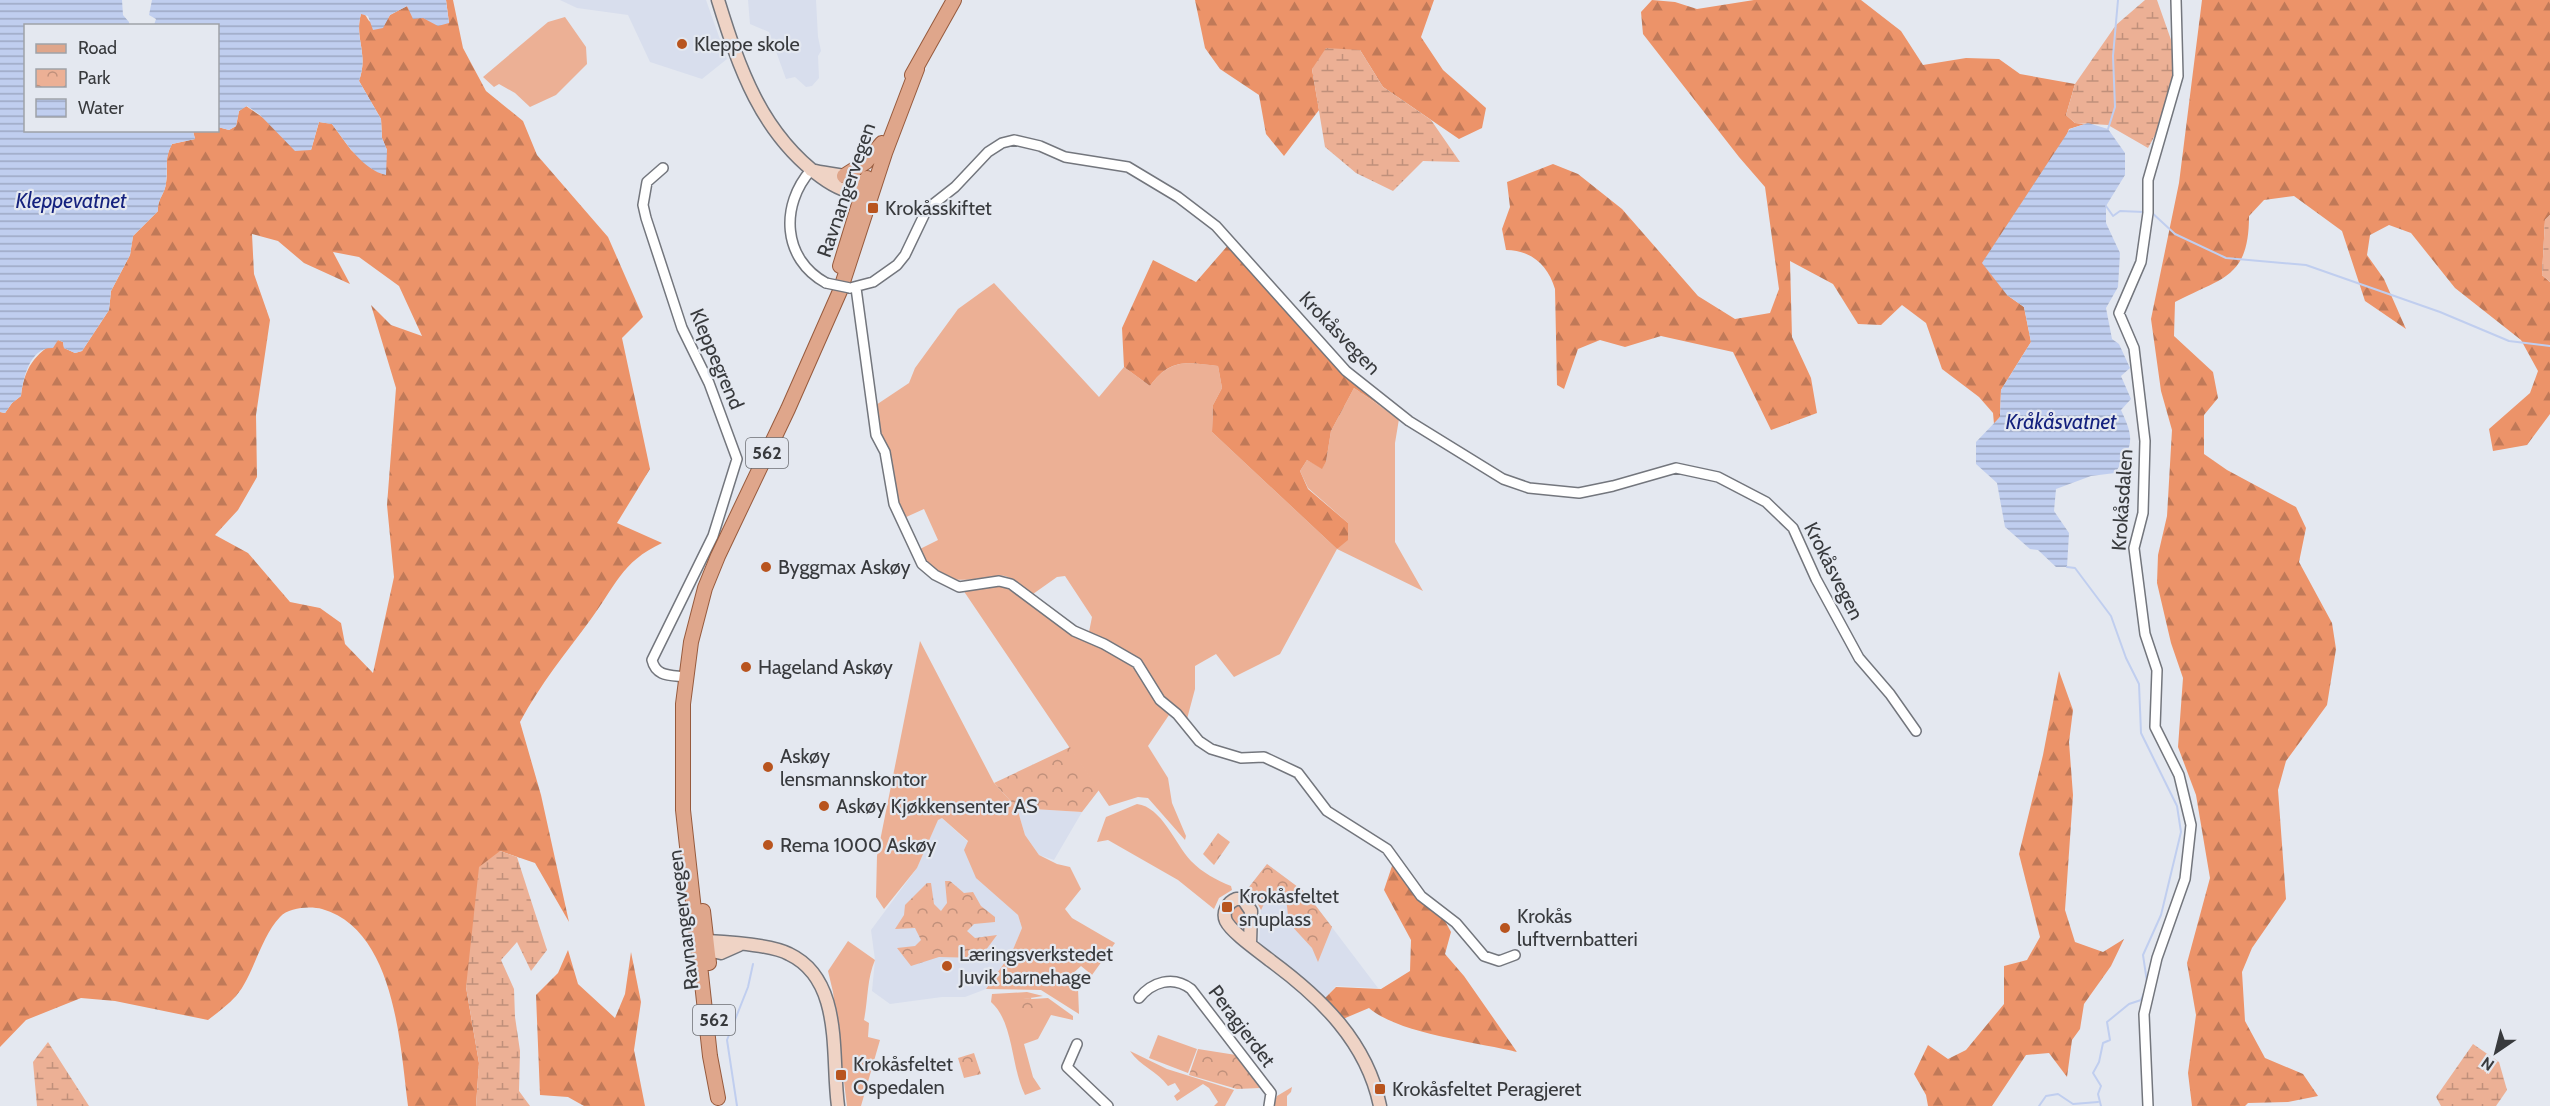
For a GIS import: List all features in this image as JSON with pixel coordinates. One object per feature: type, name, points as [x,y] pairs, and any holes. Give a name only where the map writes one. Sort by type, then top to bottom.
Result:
[{"type":"main road","name":"Ravnangervegen","points":[[718,1102],[704,947],[684,820],[686,677],[695,622],[709,578],[792,401],[840,291],[866,190],[896,109],[954,0]]},
{"type":"main road","name":"Ravnangervegen","points":[[866,190],[917,69]]},
{"type":"main road","points":[[844,176],[866,162],[882,143]]},
{"type":"street","points":[[718,0],[738,63],[759,110],[790,150],[811,170],[836,186],[866,190]]},
{"type":"street","name":"Krokåsdalen","points":[[2148,1106],[2144,1014],[2157,958],[2185,879],[2191,825],[2179,775],[2155,727],[2157,670],[2145,634],[2134,548],[2143,513],[2145,441],[2134,348],[2119,313],[2141,262],[2148,213],[2148,180],[2178,76],[2176,0]]},
{"type":"street","name":"Krokåsvegen","points":[[853,288],[873,282],[897,265],[927,209],[955,187],[988,152],[1002,143],[1014,140],[1040,146],[1065,157],[1128,167],[1180,198],[1216,226],[1346,371],[1408,421],[1503,479],[1529,488],[1579,493],[1676,468],[1718,477],[1766,502],[1793,528],[1816,579],[1859,658],[1890,694],[1916,731]]},
{"type":"street","name":"Kleppegrend","points":[[663,168],[647,182],[643,205],[646,218],[682,328],[709,383],[736,459],[713,536],[652,660],[654,669],[659,673],[686,677]]},
{"type":"street","points":[[811,170],[844,176],[866,190]]},
{"type":"street","points":[[811,170],[793,197],[788,217],[794,250],[803,262],[826,283],[853,288],[876,435],[885,452],[894,504],[914,552],[927,569],[959,587],[999,581],[1011,584],[1069,628],[1130,658],[1139,666],[1160,700],[1177,714],[1199,741],[1228,755],[1241,758],[1264,757],[1291,768],[1301,776],[1327,811],[1387,849],[1421,896],[1456,923],[1484,956],[1499,961],[1515,955]]},
{"type":"street","points":[[1250,943],[1314,996],[1339,1021],[1364,1062],[1380,1106]]},
{"type":"street","points":[[704,947],[739,945],[770,948],[789,953],[809,969],[826,995],[830,1012],[837,1101]]},
{"type":"street","name":"Peragjerdet","points":[[1139,998],[1145,990],[1159,983],[1181,983],[1191,988],[1271,1093],[1269,1106]]},
{"type":"street","points":[[1077,1044],[1067,1067],[1108,1106]]},
{"type":"shaded area","name":"Kleppe skole","points":[[560,0],[706,0],[727,59],[702,79],[650,62],[628,15],[577,8]]},
{"type":"shaded area","points":[[748,0],[816,0],[821,51],[818,56],[819,78],[812,86],[806,87],[795,77],[786,79],[769,32],[750,24]]},
{"type":"shaded area","points":[[1017,808],[1082,812],[1054,860],[1039,855],[1025,835]]},
{"type":"shaded area","points":[[942,818],[968,842],[999,896],[1018,915],[1022,928],[1012,952],[986,989],[965,997],[942,997],[890,1004],[872,991],[875,960],[871,930],[917,868],[938,819]]},
{"type":"shaded area","points":[[1267,864],[1306,893],[1378,988],[1336,986],[1324,999],[1259,945],[1261,910],[1249,887]]},
{"type":"green space","points":[[446,0],[453,0],[463,48],[486,91],[523,121],[537,155],[608,237],[643,317],[622,338],[650,469],[617,523],[662,543],[637,558],[620,576],[545,682],[520,722],[541,795],[569,922],[535,863],[500,851],[466,987],[479,1063],[476,1106],[408,1106],[397,1022],[379,964],[365,940],[346,921],[317,908],[294,909],[280,917],[267,936],[242,988],[230,1003],[208,1020],[115,1001],[81,998],[26,1020],[0,1047],[0,412],[5,413],[21,396],[25,377],[37,356],[58,340],[63,342],[64,348],[75,353],[82,351],[109,310],[111,291],[130,255],[133,236],[158,211],[165,187],[167,159],[172,144],[195,139],[193,132],[219,132],[219,127],[229,130],[236,126],[239,111],[246,106],[311,150],[319,122],[332,124],[351,150],[372,169],[387,150],[382,138],[381,119],[359,81],[363,63],[359,31],[361,14],[364,13],[369,21],[382,28],[390,15],[407,6],[426,19],[449,23]],"holes":[[[252,234],[278,241],[304,263],[350,284],[333,252],[359,257],[399,286],[422,336],[391,325],[371,305],[396,388],[387,505],[394,577],[373,673],[345,644],[341,623],[320,608],[290,602],[248,553],[215,535],[238,510],[257,477],[256,415],[270,320],[254,274]]]},
{"type":"green space","points":[[1195,0],[1434,0],[1421,37],[1443,70],[1486,108],[1482,128],[1459,139],[1383,87],[1360,50],[1312,69],[1319,110],[1284,156],[1266,134],[1259,95],[1220,69],[1205,48]]},
{"type":"green space","points":[[1652,0],[1675,2],[1697,9],[1754,0],[1861,0],[1901,31],[1923,65],[1966,58],[1999,59],[2020,74],[2075,84],[2066,115],[2075,123],[2085,124],[2069,129],[2007,295],[2024,307],[2031,342],[2001,390],[2000,417],[1994,424],[1993,413],[1979,397],[1942,369],[1926,323],[1902,305],[1881,325],[1858,324],[1833,284],[1790,261],[1792,337],[1811,378],[1817,413],[1771,430],[1733,352],[1661,336],[1625,347],[1600,340],[1578,349],[1564,389],[1557,385],[1555,289],[1548,273],[1537,260],[1523,253],[1506,250],[1502,229],[1510,207],[1507,182],[1553,164],[1578,174],[1622,209],[1698,296],[1735,319],[1770,313],[1779,289],[1765,187],[1643,34],[1641,12]]},
{"type":"green space","points":[[2145,0],[2157,0],[2176,54],[2173,102],[2148,148],[2108,125],[2075,123],[2066,115],[2075,84],[2116,25]]},
{"type":"green space","points":[[2202,0],[2550,0],[2550,215],[2545,220],[2542,275],[2550,282],[2550,414],[2527,445],[2493,451],[2489,429],[2530,393],[2538,371],[2521,340],[2455,288],[2411,233],[2389,225],[2370,235],[2367,255],[2384,279],[2406,329],[2365,301],[2342,231],[2294,196],[2264,200],[2249,216],[2248,236],[2238,264],[2220,280],[2175,302],[2174,336],[2213,372],[2218,398],[2204,415],[2204,454],[2227,470],[2296,507],[2306,528],[2299,562],[2332,623],[2336,649],[2327,705],[2286,761],[2278,790],[2286,899],[2252,948],[2242,972],[2245,1021],[2265,1058],[2303,1074],[2318,1096],[2288,1102],[2248,1103],[2245,1106],[2192,1106],[2188,1073],[2196,1015],[2187,963],[2210,878],[2196,795],[2178,747],[2183,678],[2171,643],[2157,583],[2158,555],[2167,516],[2172,430],[2161,391],[2151,319],[2179,183]]},
{"type":"green space","points":[[565,17],[586,47],[587,64],[556,95],[530,107],[515,93],[499,84],[494,87],[483,77],[548,22]]},
{"type":"green space","points":[[1326,48],[1360,50],[1383,87],[1431,120],[1460,162],[1423,161],[1393,191],[1356,173],[1325,147],[1312,69]]},
{"type":"green space","points":[[2550,215],[2550,282],[2542,275],[2545,220]]},
{"type":"green space","points":[[1229,244],[1348,375],[1382,407],[1354,388],[1331,431],[1326,462],[1322,469],[1307,460],[1300,471],[1308,489],[1348,523],[1348,540],[1337,549],[1212,432],[1213,405],[1222,388],[1218,366],[1188,363],[1172,366],[1157,377],[1150,386],[1124,367],[1122,328],[1153,260],[1196,282]]},
{"type":"green space","points":[[994,283],[1099,397],[1124,367],[1150,386],[1157,377],[1172,366],[1188,363],[1218,366],[1222,388],[1213,405],[1212,432],[1337,549],[1280,654],[1234,677],[1216,654],[1195,666],[1195,689],[1187,719],[1157,691],[1135,658],[1117,645],[1089,632],[1092,617],[1065,576],[1057,577],[1033,594],[1005,576],[960,580],[944,577],[931,567],[918,550],[938,540],[924,509],[904,518],[892,493],[873,407],[909,383],[915,368],[958,309]]},
{"type":"green space","points":[[1354,388],[1399,419],[1395,443],[1395,542],[1423,591],[1337,549],[1348,523],[1308,488],[1300,471],[1307,460],[1322,468],[1326,462],[1331,431]]},
{"type":"green space","points":[[1004,583],[1016,589],[1063,629],[1078,637],[1098,643],[1135,669],[1151,696],[1171,712],[1148,746],[1168,778],[1172,803],[1186,836],[1185,840],[1148,798],[1138,797],[1109,806],[963,590]]},
{"type":"green space","points":[[920,641],[994,783],[1017,808],[1025,835],[1039,855],[1057,864],[1070,867],[1081,889],[1065,909],[1072,918],[1115,943],[1092,975],[1081,966],[1070,976],[1078,988],[1079,1014],[1041,990],[986,989],[1012,952],[1022,928],[1018,915],[976,878],[964,850],[968,841],[942,818],[938,820],[917,868],[884,909],[876,897],[877,856]]},
{"type":"green space","points":[[2059,671],[2073,710],[2069,742],[2073,795],[2065,910],[2075,942],[2103,952],[2124,939],[2111,966],[2084,1004],[2080,1029],[2072,1040],[2067,1077],[2049,1053],[2026,1055],[1992,1106],[1928,1106],[1926,1095],[1914,1074],[1928,1045],[1948,1059],[1966,1050],[2004,1004],[2004,966],[2027,960],[2040,937],[2019,854],[2043,755]]},
{"type":"green space","points":[[1070,747],[1099,790],[1082,812],[1017,808],[994,783]]},
{"type":"green space","points":[[1137,804],[1154,812],[1161,819],[1191,861],[1210,876],[1231,886],[1232,890],[1219,898],[1214,909],[1178,880],[1108,840],[1097,842],[1106,817]]},
{"type":"green space","points":[[1218,833],[1230,842],[1214,865],[1203,854]]},
{"type":"green space","points":[[500,851],[517,857],[547,950],[531,971],[517,942],[501,960],[514,989],[520,1051],[519,1091],[530,1106],[476,1106],[479,1063],[466,987],[479,867]]},
{"type":"green space","points":[[1394,860],[1440,912],[1451,932],[1445,954],[1464,976],[1517,1052],[1418,1031],[1382,1017],[1369,1008],[1343,1019],[1324,999],[1336,987],[1381,989],[1410,971],[1411,940],[1384,890]]},
{"type":"green space","points":[[1267,864],[1306,893],[1332,927],[1318,962],[1312,948],[1289,923],[1286,898],[1265,902],[1261,910],[1249,887]]},
{"type":"green space","points":[[945,881],[950,881],[964,893],[973,892],[981,906],[995,917],[995,922],[974,924],[967,931],[975,938],[997,935],[980,958],[939,957],[911,966],[897,948],[915,946],[921,940],[915,928],[895,929],[904,915],[905,905],[927,883],[931,883],[934,904],[941,911],[947,903]]},
{"type":"green space","points":[[1239,903],[1245,914],[1245,934],[1234,923],[1229,913],[1229,909]]},
{"type":"green space","points":[[848,941],[875,960],[869,982],[864,1020],[869,1023],[868,1037],[880,1040],[861,1106],[847,1106],[833,992],[828,971]]},
{"type":"green space","points":[[568,950],[578,984],[615,1018],[625,994],[631,952],[641,1002],[634,1050],[645,1106],[584,1106],[568,1097],[540,1095],[536,995],[558,973]]},
{"type":"green space","points":[[1027,992],[1043,996],[1017,1000],[1048,998],[1073,1016],[1073,1020],[1051,1015],[1038,1039],[1024,1044],[1033,1077],[1041,1089],[1025,1095],[1020,1084],[1004,1021],[991,1002],[992,994]]},
{"type":"green space","points":[[1031,998],[1034,1008],[1026,1021],[1017,1017],[1020,1010],[1014,1007],[1017,999]]},
{"type":"green space","points":[[1158,1035],[1197,1049],[1188,1073],[1149,1058]]},
{"type":"green space","points":[[48,1042],[89,1106],[37,1106],[33,1062]]},
{"type":"green space","points":[[2473,1044],[2499,1062],[2507,1090],[2496,1106],[2441,1106],[2436,1097]]},
{"type":"green space","points":[[1198,1049],[1236,1055],[1260,1088],[1237,1089],[1189,1075]]},
{"type":"green space","points":[[1130,1051],[1167,1069],[1234,1090],[1225,1106],[1214,1106],[1218,1102],[1209,1088],[1203,1084],[1177,1101],[1174,1096],[1180,1091],[1175,1083],[1168,1086]]},
{"type":"green space","points":[[974,1053],[981,1074],[964,1078],[958,1058]]},
{"type":"green space","points":[[1292,1087],[1287,1096],[1287,1106],[1273,1106],[1277,1096]]},
{"type":"water","name":"Kleppevatnet","points":[[0,0],[122,0],[123,15],[129,24],[24,24],[24,132],[193,132],[195,139],[172,144],[167,159],[167,178],[158,211],[133,236],[130,255],[111,291],[109,310],[82,351],[75,353],[64,348],[63,342],[58,340],[53,348],[39,353],[29,365],[21,396],[5,413],[0,412]]},
{"type":"water","points":[[152,0],[446,0],[449,23],[438,26],[423,18],[413,19],[407,6],[390,15],[383,28],[373,30],[368,16],[361,14],[359,31],[363,63],[359,81],[381,119],[382,138],[387,150],[386,175],[362,162],[332,124],[319,122],[311,150],[295,151],[259,114],[247,106],[239,111],[236,126],[229,130],[219,127],[219,24],[154,24],[156,19],[149,15]]},
{"type":"water","name":"Kråkåsvatnet","points":[[2088,123],[2108,129],[2125,153],[2125,175],[2106,206],[2106,223],[2120,253],[2118,287],[2106,308],[2112,339],[2119,344],[2130,368],[2121,376],[2131,399],[2121,410],[2130,442],[2126,456],[2115,473],[2091,476],[2056,489],[2054,511],[2069,533],[2067,567],[2056,567],[2038,550],[2030,549],[2005,527],[1997,483],[1976,464],[1976,442],[2000,417],[2001,390],[2031,342],[2024,307],[2007,295],[1982,263],[2070,129]]},
{"type":"waterway","points":[[2108,129],[2115,107],[2113,56],[2118,0]]},
{"type":"waterway","points":[[2106,206],[2113,216],[2120,211],[2144,212]]},
{"type":"waterway","points":[[2150,211],[2175,234],[2226,258],[2306,265],[2440,312],[2509,341],[2550,346]]},
{"type":"waterway","points":[[2067,567],[2075,568],[2111,616],[2126,658],[2139,684],[2141,733],[2177,806],[2181,832],[2161,915],[2143,955],[2147,982]]},
{"type":"waterway","points":[[737,1106],[727,1040],[748,987],[753,964]]},
{"type":"waterway","points":[[2101,1106],[2098,1094],[2101,1086],[2093,1073],[2099,1062],[2103,1043],[2110,1040],[2107,1022],[2129,1004],[2141,1000],[2144,993]]},
{"type":"waterway","points":[[2039,1106],[2046,1096],[2058,1094],[2073,1104],[2098,1102]]},
{"type":"place","name":"Kleppe skole","points":[[682,44]]},
{"type":"place","name":"Krokåsskiftet","points":[[873,208]]},
{"type":"place","name":"Byggmax Askøy","points":[[766,567]]},
{"type":"place","name":"Hageland Askøy","points":[[746,667]]},
{"type":"place","name":"Askøy lensmannskontor","points":[[768,767]]},
{"type":"place","name":"Askøy Kjøkkensenter AS","points":[[824,806]]},
{"type":"place","name":"Rema 1000 Askøy","points":[[768,845]]},
{"type":"place","name":"Krokåsfeltet snuplass","points":[[1227,907]]},
{"type":"place","name":"Krokås luftvernbatteri","points":[[1505,928]]},
{"type":"place","name":"Læringsverkstedet Juvik barnehage","points":[[947,966]]},
{"type":"place","name":"Krokåsfeltet Ospedalen","points":[[841,1075]]},
{"type":"place","name":"Krokåsfeltet Peragjeret","points":[[1380,1089]]}]
